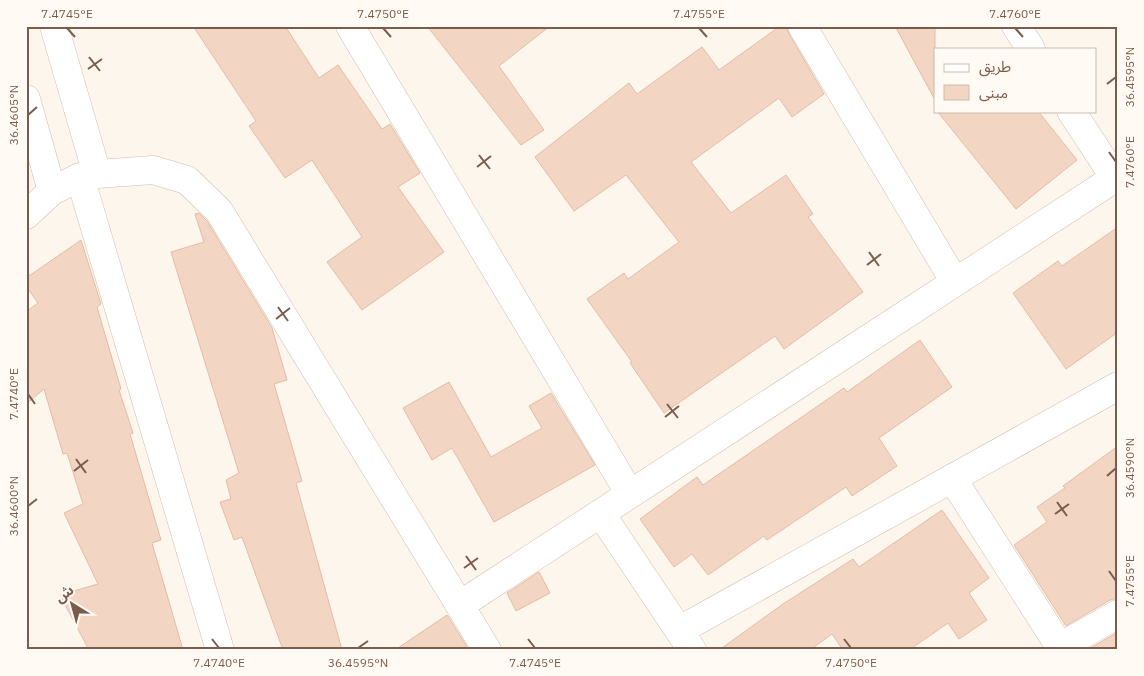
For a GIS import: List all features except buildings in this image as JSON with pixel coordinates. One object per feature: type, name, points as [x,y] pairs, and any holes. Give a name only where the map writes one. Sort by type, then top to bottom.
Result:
[{"type":"street","points":[[54,26],[88,175],[220,650]]},
{"type":"street","points":[[350,26],[630,494]]},
{"type":"street","points":[[802,26],[955,282]]},
{"type":"street","points":[[1016,26],[1029,48]]},
{"type":"street","points":[[26,99],[52,191]]},
{"type":"street","points":[[460,605],[955,282],[1116,180],[1072,112]]},
{"type":"street","points":[[26,215],[52,191],[88,175],[153,170],[188,180],[219,211],[487,650]]},
{"type":"street","points":[[601,514],[686,640],[952,478],[1118,386]]},
{"type":"street","points":[[952,478],[1061,648],[1118,614]]}]
